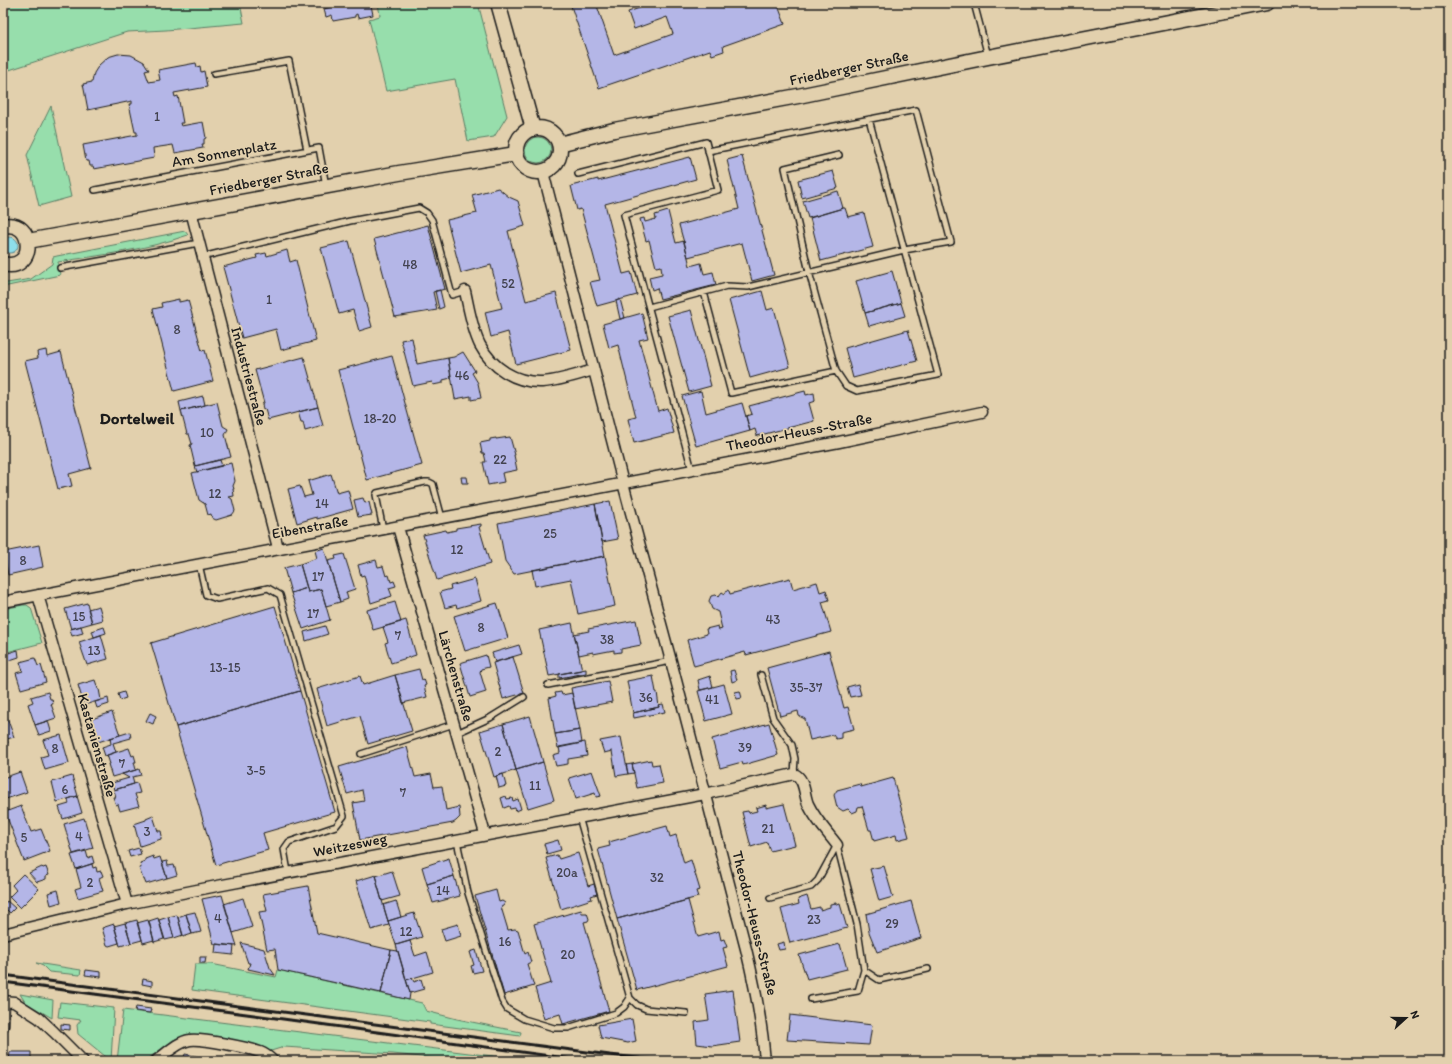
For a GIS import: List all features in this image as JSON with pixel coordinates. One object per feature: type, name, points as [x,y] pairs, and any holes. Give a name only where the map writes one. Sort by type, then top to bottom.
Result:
[{"type":"street","points":[[498,3],[533,129]]},
{"type":"street","name":"Friedberger Straße","points":[[558,144],[614,130],[790,97],[1267,3]]},
{"type":"street","points":[[533,129],[549,132],[556,139],[558,144],[558,157],[556,162],[543,172],[536,172],[525,168],[520,163],[516,154],[516,147],[519,139],[527,131],[533,129]]},
{"type":"street","name":"Friedberger Straße","points":[[28,241],[326,186],[516,154]]},
{"type":"street","name":"Theodor-Heuss-Straße","points":[[543,172],[593,370],[671,660],[756,990],[764,1061]]},
{"type":"street","name":"Industriestraße","points":[[191,211],[278,548]]},
{"type":"street","points":[[3,226],[17,227],[22,231],[28,241],[26,256],[20,262],[13,265],[3,264]]},
{"type":"street","points":[[465,291],[480,345],[490,360],[499,369],[509,375],[531,382],[543,382],[593,370]]},
{"type":"street","name":"Theodor-Heuss-Straße","points":[[623,483],[982,412]]},
{"type":"street","name":"Eibenstraße","points":[[3,602],[623,483]]},
{"type":"street","name":"Lärchenstraße","points":[[398,527],[485,834]]},
{"type":"street","name":"Kastanienstraße","points":[[38,595],[127,904]]},
{"type":"street","points":[[705,794],[794,774],[801,779],[813,814],[837,845]]},
{"type":"street","name":"Weitzesweg","points":[[3,934],[127,904],[485,834],[705,794]]},
{"type":"street","points":[[3,1026],[4,1001],[14,1002],[38,1018],[82,1061]]},
{"type":"street","points":[[156,1061],[182,1043],[190,1040],[200,1040],[251,1049],[265,1055],[273,1061]]},
{"type":"lane","points":[[974,3],[988,57]]},
{"type":"lane","points":[[214,74],[289,61],[307,150],[319,148],[326,186]]},
{"type":"lane","points":[[649,307],[727,286],[748,287],[904,250],[951,242],[916,110],[708,151]]},
{"type":"lane","points":[[839,155],[785,168],[809,272],[836,371],[846,386],[857,391],[938,375],[869,119]]},
{"type":"lane","points":[[578,174],[706,142],[718,190],[624,215],[692,470]]},
{"type":"lane","name":"Am Sonnenplatz","points":[[95,190],[307,150]]},
{"type":"lane","points":[[202,257],[350,221],[419,208],[427,213],[432,220],[452,295],[465,291]]},
{"type":"lane","points":[[60,268],[199,243]]},
{"type":"lane","points":[[704,292],[731,393],[836,371]]},
{"type":"lane","points":[[383,529],[376,495],[425,482],[433,484],[442,518]]},
{"type":"lane","points":[[199,564],[206,595],[218,599],[268,588],[280,596],[344,816],[336,826],[289,842],[284,849],[288,872]]},
{"type":"lane","points":[[548,685],[671,660]]},
{"type":"lane","points":[[761,675],[773,718],[792,745],[795,759],[794,774]]},
{"type":"lane","points":[[361,754],[490,718],[524,697]]},
{"type":"lane","points":[[579,817],[630,998],[637,1005],[646,1010],[686,1013]]},
{"type":"lane","points":[[457,840],[468,893],[502,1001],[507,1008],[524,1019],[554,1028],[568,1028],[616,1013],[624,1007],[630,998]]},
{"type":"lane","points":[[770,898],[811,887],[818,880],[837,845]]},
{"type":"lane","points":[[811,999],[858,991],[864,970],[857,924],[837,845]]},
{"type":"lane","points":[[864,970],[879,980],[928,968]]},
{"type":"green space","points":[[3,3],[240,3],[244,23],[127,32],[3,72]]},
{"type":"green space","points":[[378,3],[478,3],[507,116],[494,137],[468,141],[455,79],[386,91],[369,19],[380,16]]},
{"type":"green space","points":[[51,106],[71,197],[39,206],[27,155]]},
{"type":"green space","points":[[538,137],[548,140],[551,150],[548,160],[538,163],[528,160],[525,150],[528,140]]},
{"type":"green space","points":[[185,231],[188,235],[156,245],[123,252],[58,262],[60,275],[3,287],[3,282],[7,283],[31,279],[52,264],[53,257]]},
{"type":"green space","points":[[27,605],[31,608],[42,643],[3,653],[3,609]]},
{"type":"green space","points":[[36,963],[81,970],[80,975],[49,972],[43,966]]},
{"type":"green space","points":[[195,964],[211,964],[276,977],[278,970],[422,1003],[426,1011],[521,1032],[520,1036],[430,1024],[430,1022],[192,990]]},
{"type":"green space","points":[[20,994],[53,1000],[52,1018],[25,1002]]},
{"type":"green space","points":[[60,1002],[114,1008],[111,1061],[78,1034],[77,1025],[81,1020],[58,1017]]},
{"type":"green space","points":[[123,1010],[517,1059],[517,1061],[458,1061],[393,1054],[284,1047],[271,1051],[252,1044],[190,1034],[173,1040],[145,1061],[117,1061]]},
{"type":"water","points":[[10,237],[17,242],[18,245],[13,252],[10,253],[3,248],[2,245],[7,238]]},
{"type":"building","points":[[330,3],[372,3],[373,15],[358,18],[357,14],[355,17],[333,21],[332,15],[326,17],[324,9],[331,7]]},
{"type":"building","points":[[570,3],[596,3],[614,55],[673,34],[667,17],[634,29],[628,12],[654,3],[777,3],[785,24],[723,46],[724,51],[712,55],[710,50],[599,88]]},
{"type":"building","points":[[118,54],[131,55],[144,62],[149,70],[145,71],[149,82],[160,80],[158,70],[196,63],[197,67],[200,66],[201,72],[204,71],[207,87],[174,93],[175,97],[178,96],[183,123],[180,123],[181,126],[203,122],[206,138],[204,139],[204,144],[202,144],[203,148],[175,153],[173,145],[153,148],[154,158],[94,169],[93,166],[90,166],[89,161],[86,161],[83,145],[137,135],[129,104],[132,104],[132,101],[88,110],[83,84],[92,82],[94,73],[99,65],[108,57]]},
{"type":"building","points":[[742,156],[774,275],[752,281],[742,243],[688,257],[679,225],[739,209],[727,160]]},
{"type":"building","points":[[690,157],[696,179],[605,204],[623,274],[631,272],[637,295],[597,306],[590,282],[600,280],[581,209],[577,210],[571,186],[598,179],[598,181]]},
{"type":"building","points":[[833,171],[838,188],[802,198],[798,180]]},
{"type":"building","points":[[498,188],[509,197],[518,201],[525,226],[508,231],[526,301],[556,293],[571,350],[516,364],[508,332],[491,337],[485,312],[502,308],[491,265],[461,273],[447,220],[477,213],[472,195]]},
{"type":"building","points":[[838,191],[843,208],[808,218],[803,201]]},
{"type":"building","points":[[845,208],[848,217],[864,213],[873,247],[821,261],[810,218]]},
{"type":"building","points":[[668,211],[676,243],[684,241],[690,266],[701,263],[704,274],[713,272],[716,285],[660,299],[657,288],[652,290],[649,277],[662,274],[661,266],[656,267],[649,240],[646,241],[640,219],[644,218],[645,222],[656,219],[655,215]]},
{"type":"building","points":[[428,225],[445,289],[433,292],[437,310],[395,317],[374,239]]},
{"type":"building","points":[[349,241],[372,327],[359,331],[353,310],[339,314],[321,248]]},
{"type":"building","points":[[287,250],[290,262],[296,260],[316,341],[281,350],[276,329],[242,338],[223,267],[257,258],[256,255],[266,253],[267,256]]},
{"type":"building","points":[[892,271],[901,303],[865,313],[856,281]]},
{"type":"building","points":[[440,290],[444,307],[439,309],[435,291]]},
{"type":"building","points":[[762,291],[767,310],[774,308],[790,367],[750,378],[729,300]]},
{"type":"building","points":[[179,299],[179,302],[188,300],[202,351],[205,350],[213,381],[174,391],[153,309],[162,307],[161,303]]},
{"type":"building","points":[[620,299],[625,318],[620,319],[616,301]]},
{"type":"building","points":[[901,303],[905,316],[869,326],[865,313]]},
{"type":"building","points":[[691,310],[711,386],[689,392],[668,316]]},
{"type":"building","points":[[642,313],[648,338],[639,340],[658,411],[667,408],[674,433],[634,443],[628,419],[636,417],[618,345],[609,348],[603,324]]},
{"type":"building","points":[[908,330],[917,361],[853,378],[845,348]]},
{"type":"building","points":[[412,338],[417,364],[448,358],[451,378],[443,380],[443,383],[433,385],[432,382],[413,386],[401,340]]},
{"type":"building","points":[[46,350],[47,356],[61,352],[91,468],[69,474],[72,486],[58,489],[25,361],[38,358],[37,352]]},
{"type":"building","points":[[463,352],[475,371],[472,373],[478,383],[481,398],[471,400],[471,396],[455,399],[448,358],[454,357]]},
{"type":"building","points":[[392,356],[422,465],[367,480],[338,370]]},
{"type":"building","points":[[304,357],[318,407],[268,420],[265,409],[263,410],[262,404],[264,403],[255,370]]},
{"type":"building","points":[[701,391],[706,413],[742,403],[750,431],[696,446],[682,396]]},
{"type":"building","points":[[805,391],[806,395],[814,393],[815,401],[809,403],[814,421],[757,436],[755,429],[750,431],[746,416],[752,414],[749,406]]},
{"type":"building","points":[[203,396],[205,405],[181,411],[179,402]]},
{"type":"building","points":[[217,402],[223,426],[228,429],[225,435],[231,457],[195,466],[190,445],[192,444],[189,434],[187,434],[181,411]]},
{"type":"building","points":[[318,407],[323,426],[305,431],[303,422],[301,422],[298,412]]},
{"type":"building","points":[[510,437],[517,470],[502,473],[504,482],[488,485],[483,462],[486,462],[480,443],[490,441],[490,439]]},
{"type":"building","points":[[220,460],[222,466],[197,472],[195,466]]},
{"type":"building","points":[[231,463],[235,481],[233,486],[234,496],[229,497],[232,499],[235,511],[232,515],[216,520],[212,518],[211,514],[208,515],[205,504],[199,500],[192,473]]},
{"type":"building","points":[[331,474],[337,493],[348,490],[353,509],[297,523],[288,489],[300,486],[304,497],[312,495],[308,481]]},
{"type":"building","points":[[461,477],[467,477],[468,483],[462,483]]},
{"type":"building","points":[[363,498],[365,503],[369,502],[372,515],[358,517],[354,500]]},
{"type":"building","points":[[610,501],[618,539],[602,542],[595,504]]},
{"type":"building","points":[[595,504],[605,556],[514,574],[505,561],[498,523]]},
{"type":"building","points":[[481,524],[479,527],[490,564],[437,580],[423,535],[446,530],[447,532],[456,530],[456,528]]},
{"type":"building","points":[[39,545],[43,567],[8,575],[4,552]]},
{"type":"building","points":[[324,548],[340,602],[326,606],[321,589],[308,592],[300,564],[317,558],[315,551]]},
{"type":"building","points":[[344,554],[355,589],[346,592],[348,599],[340,602],[328,561],[336,559],[335,556]]},
{"type":"building","points":[[605,556],[615,606],[578,614],[571,579],[535,586],[532,570]]},
{"type":"building","points":[[376,560],[378,567],[383,566],[386,576],[389,575],[391,582],[394,581],[396,586],[389,588],[392,596],[371,603],[364,575],[361,576],[358,565]]},
{"type":"building","points":[[300,564],[307,588],[291,593],[284,568]]},
{"type":"building","points":[[790,578],[793,589],[817,582],[820,592],[826,590],[829,600],[822,602],[831,632],[746,655],[745,652],[694,666],[687,640],[707,634],[706,629],[718,626],[719,630],[722,629],[718,612],[712,609],[709,601],[711,596],[716,595],[718,597],[722,592],[725,594],[727,590],[730,594]]},
{"type":"building","points":[[475,579],[481,601],[457,608],[456,605],[445,608],[440,592],[451,589],[450,586]]},
{"type":"building","points":[[307,588],[308,592],[321,589],[330,620],[303,629],[291,593]]},
{"type":"building","points":[[395,602],[401,622],[373,630],[367,610]]},
{"type":"building","points":[[87,603],[92,623],[71,629],[65,609]]},
{"type":"building","points":[[497,603],[508,638],[465,651],[454,616]]},
{"type":"building","points":[[99,606],[103,620],[92,623],[88,609]]},
{"type":"building","points":[[275,606],[300,691],[176,727],[151,643]]},
{"type":"building","points":[[406,620],[416,655],[391,663],[385,643],[388,642],[383,627]]},
{"type":"building","points":[[636,620],[641,645],[621,649],[621,652],[614,653],[614,650],[579,655],[574,634],[589,631],[588,629]]},
{"type":"building","points":[[572,623],[582,670],[549,676],[539,630]]},
{"type":"building","points":[[81,626],[83,633],[72,636],[70,629]]},
{"type":"building","points":[[325,626],[328,634],[306,641],[304,632]]},
{"type":"building","points":[[104,627],[106,633],[94,637],[92,631]]},
{"type":"building","points":[[101,635],[108,659],[87,665],[79,642]]},
{"type":"building","points":[[519,645],[522,654],[495,662],[492,653]]},
{"type":"building","points":[[18,650],[19,657],[7,661],[5,654]]},
{"type":"building","points":[[829,651],[844,708],[848,707],[854,729],[841,732],[841,738],[836,739],[833,735],[810,740],[805,719],[799,716],[798,711],[780,716],[767,668]]},
{"type":"building","points":[[486,655],[489,667],[481,669],[480,672],[486,692],[470,697],[460,663]]},
{"type":"building","points":[[513,657],[524,693],[503,699],[493,663]]},
{"type":"building","points":[[35,658],[38,666],[41,665],[46,682],[21,689],[16,673],[23,671],[20,662]]},
{"type":"building","points":[[419,669],[422,680],[424,679],[426,685],[424,686],[427,697],[403,703],[395,675]]},
{"type":"building","points":[[586,669],[586,673],[559,678],[559,674]]},
{"type":"building","points":[[734,670],[737,680],[732,682],[730,671]]},
{"type":"building","points":[[395,675],[412,731],[368,744],[360,716],[327,726],[317,689],[360,676],[363,685]]},
{"type":"building","points":[[653,676],[659,707],[633,713],[627,681]]},
{"type":"building","points":[[710,676],[713,687],[700,690],[698,680]]},
{"type":"building","points":[[95,680],[99,689],[101,700],[84,705],[78,685]]},
{"type":"building","points":[[608,681],[612,702],[575,709],[571,688]]},
{"type":"building","points":[[724,684],[732,714],[706,721],[698,691]]},
{"type":"building","points":[[858,684],[861,695],[850,697],[847,687]]},
{"type":"building","points":[[300,691],[335,812],[263,833],[268,850],[216,865],[176,727]]},
{"type":"building","points":[[740,691],[742,698],[737,699],[735,692]]},
{"type":"building","points":[[48,692],[50,699],[52,699],[53,704],[51,704],[56,718],[35,725],[28,704],[33,702],[31,697]]},
{"type":"building","points":[[124,692],[126,698],[120,700],[118,694]]},
{"type":"building","points":[[561,692],[562,695],[572,693],[580,730],[555,734],[549,698],[556,696],[555,693]]},
{"type":"building","points":[[108,698],[109,704],[97,708],[95,702]]},
{"type":"building","points":[[663,704],[665,712],[634,718],[633,713],[659,707],[658,705]]},
{"type":"building","points":[[112,712],[120,735],[98,742],[93,728],[91,729],[89,720]]},
{"type":"building","points":[[150,713],[156,716],[153,724],[146,721]]},
{"type":"building","points":[[6,715],[14,737],[7,739],[8,743],[3,744],[3,716]]},
{"type":"building","points":[[530,716],[543,762],[516,770],[503,724]]},
{"type":"building","points":[[48,721],[51,731],[39,735],[35,725]]},
{"type":"building","points":[[769,723],[778,755],[743,765],[742,762],[720,768],[712,739]]},
{"type":"building","points":[[503,724],[516,770],[494,777],[480,731]]},
{"type":"building","points":[[580,730],[582,743],[558,748],[555,734]]},
{"type":"building","points":[[130,732],[131,738],[113,743],[116,752],[105,756],[102,747],[111,744],[110,738]]},
{"type":"building","points":[[61,735],[69,763],[45,770],[41,757],[48,755],[43,740]]},
{"type":"building","points":[[621,737],[628,774],[616,776],[612,751],[604,753],[600,741]]},
{"type":"building","points":[[585,742],[587,756],[568,759],[568,764],[556,766],[553,755],[560,753],[559,747]]},
{"type":"building","points":[[407,747],[415,777],[431,774],[434,787],[442,786],[446,810],[459,807],[460,817],[453,823],[360,840],[353,803],[364,801],[362,790],[347,794],[339,767]]},
{"type":"building","points":[[129,748],[132,756],[134,755],[136,770],[112,777],[107,755]]},
{"type":"building","points":[[651,760],[652,765],[659,764],[663,783],[637,788],[632,764]]},
{"type":"building","points":[[543,762],[554,800],[528,808],[516,770]]},
{"type":"building","points":[[632,764],[634,773],[628,774],[626,765]]},
{"type":"building","points":[[139,769],[141,775],[132,777],[134,784],[114,790],[112,783],[129,778],[122,774]]},
{"type":"building","points":[[592,771],[601,796],[596,797],[595,793],[576,799],[569,778]]},
{"type":"building","points":[[20,772],[27,792],[3,800],[3,778]]},
{"type":"building","points":[[503,774],[506,786],[499,788],[496,776]]},
{"type":"building","points":[[72,776],[78,796],[57,802],[52,782]]},
{"type":"building","points":[[893,778],[909,837],[897,840],[896,835],[874,841],[862,806],[858,807],[857,811],[852,813],[848,809],[843,811],[837,807],[834,795],[837,790],[860,784],[861,787]]},
{"type":"building","points":[[137,783],[140,793],[135,794],[139,806],[120,811],[118,804],[116,805],[113,797],[116,797],[114,790]]},
{"type":"building","points":[[77,796],[82,813],[63,819],[59,807],[69,804],[68,799]]},
{"type":"building","points":[[506,796],[507,799],[512,798],[513,801],[518,799],[521,809],[516,811],[515,808],[510,809],[509,806],[504,808],[501,798]]},
{"type":"building","points":[[784,804],[795,845],[770,851],[767,842],[751,847],[742,812],[748,811],[749,813],[757,811],[756,808],[766,805],[766,808]]},
{"type":"building","points":[[21,806],[31,832],[41,829],[50,851],[24,861],[5,812]]},
{"type":"building","points":[[153,816],[158,831],[161,831],[161,839],[140,846],[134,824]]},
{"type":"building","points":[[84,818],[93,848],[73,854],[64,824]]},
{"type":"building","points":[[667,826],[670,837],[676,835],[684,863],[691,860],[700,890],[696,891],[698,897],[617,919],[598,849],[610,846],[609,842]]},
{"type":"building","points":[[558,840],[561,850],[547,854],[544,844]]},
{"type":"building","points":[[139,848],[141,854],[130,857],[128,851]]},
{"type":"building","points":[[86,851],[88,858],[92,856],[94,863],[76,869],[71,855]]},
{"type":"building","points":[[578,853],[588,886],[594,884],[597,894],[591,896],[592,899],[561,909],[546,858],[557,855],[559,859]]},
{"type":"building","points":[[153,856],[154,859],[160,857],[167,878],[146,884],[139,868],[141,868],[140,863]]},
{"type":"building","points":[[449,858],[454,876],[427,884],[422,867]]},
{"type":"building","points":[[167,861],[168,866],[174,865],[177,875],[167,878],[162,862]]},
{"type":"building","points":[[92,864],[93,868],[96,867],[97,872],[101,871],[103,876],[99,878],[103,891],[78,898],[75,889],[81,887],[76,869]]},
{"type":"building","points":[[884,866],[893,897],[879,901],[870,869]]},
{"type":"building","points":[[42,867],[46,867],[49,875],[46,876],[46,879],[37,882],[29,873]]},
{"type":"building","points":[[392,871],[400,896],[382,901],[376,876]]},
{"type":"building","points":[[23,874],[39,889],[20,908],[9,897],[16,890],[12,885]]},
{"type":"building","points":[[376,875],[389,925],[371,930],[356,881]]},
{"type":"building","points":[[454,876],[460,896],[433,903],[427,884]]},
{"type":"building","points":[[308,886],[317,933],[391,950],[381,993],[278,970],[275,949],[267,950],[259,912],[267,911],[263,894]]},
{"type":"building","points":[[58,890],[61,902],[51,905],[48,893]]},
{"type":"building","points":[[496,890],[499,902],[502,901],[505,903],[501,907],[508,930],[518,930],[525,954],[528,952],[531,962],[527,964],[534,986],[504,995],[475,896]]},
{"type":"building","points":[[222,895],[237,946],[214,944],[202,899]]},
{"type":"building","points":[[807,896],[811,909],[820,907],[820,910],[830,907],[830,904],[840,904],[847,928],[790,943],[781,909],[799,904],[798,899]]},
{"type":"building","points":[[243,898],[252,927],[233,933],[224,904]]},
{"type":"building","points":[[688,900],[698,937],[719,931],[721,940],[724,939],[727,947],[723,948],[728,966],[637,990],[617,919]]},
{"type":"building","points":[[7,901],[15,908],[10,913],[3,906]]},
{"type":"building","points":[[396,901],[401,917],[388,921],[383,905]]},
{"type":"building","points":[[911,901],[921,938],[877,952],[869,932],[866,914]]},
{"type":"building","points":[[581,910],[582,913],[587,913],[589,919],[588,921],[584,922],[609,1011],[563,1024],[560,1014],[544,1019],[535,988],[551,983],[534,924]]},
{"type":"building","points":[[195,912],[201,932],[192,934],[186,914]]},
{"type":"building","points":[[414,913],[422,937],[396,945],[388,921]]},
{"type":"building","points":[[186,914],[192,934],[183,937],[178,917]]},
{"type":"building","points":[[177,915],[183,935],[174,938],[168,917]]},
{"type":"building","points":[[168,917],[174,938],[165,940],[159,920]]},
{"type":"building","points":[[158,918],[164,939],[154,942],[149,921]]},
{"type":"building","points":[[137,920],[142,940],[131,943],[125,923]]},
{"type":"building","points":[[148,920],[154,940],[143,943],[137,923]]},
{"type":"building","points":[[125,923],[131,943],[120,946],[114,926]]},
{"type":"building","points":[[114,924],[119,943],[109,946],[107,945],[102,928]]},
{"type":"building","points":[[458,924],[461,936],[445,941],[441,929]]},
{"type":"building","points":[[410,941],[415,956],[427,952],[433,972],[406,980],[396,945]]},
{"type":"building","points":[[784,942],[785,949],[779,950],[777,944]]},
{"type":"building","points":[[241,943],[264,949],[270,968],[275,975],[248,969],[250,963],[248,963]]},
{"type":"building","points":[[216,944],[234,946],[233,955],[215,953]]},
{"type":"building","points":[[840,944],[847,969],[807,979],[799,955]]},
{"type":"building","points":[[391,950],[398,951],[410,993],[409,1000],[381,993]]},
{"type":"building","points":[[476,950],[482,971],[473,973],[471,966],[474,965],[470,952]]},
{"type":"building","points":[[200,957],[206,957],[205,963],[200,963]]},
{"type":"building","points":[[86,970],[101,972],[101,977],[85,975]]},
{"type":"building","points":[[412,978],[414,982],[421,979],[424,989],[410,993],[406,980]]},
{"type":"building","points":[[143,979],[152,981],[152,986],[142,984]]},
{"type":"building","points":[[733,990],[740,1042],[712,1046],[697,1044],[695,1022],[709,1020],[705,994]]},
{"type":"building","points":[[136,1007],[151,1009],[150,1013],[135,1011]]},
{"type":"building","points":[[790,1015],[872,1025],[869,1045],[787,1040]]},
{"type":"building","points":[[632,1019],[636,1041],[628,1043],[601,1038],[598,1025]]},
{"type":"building","points":[[61,1024],[70,1025],[70,1030],[61,1029]]},
{"type":"building","points":[[10,1052],[31,1052],[31,1061],[9,1061]]},
{"type":"building","points":[[185,1054],[210,1059],[210,1061],[183,1061]]},
{"type":"building","points":[[349,1058],[378,1059],[377,1061],[349,1061]]},
{"type":"railway","points":[[3,975],[665,1061]]},
{"type":"railway","points":[[3,982],[587,1061]]},
{"type":"district","name":"Dortelweil","points":[[137,418]]}]
